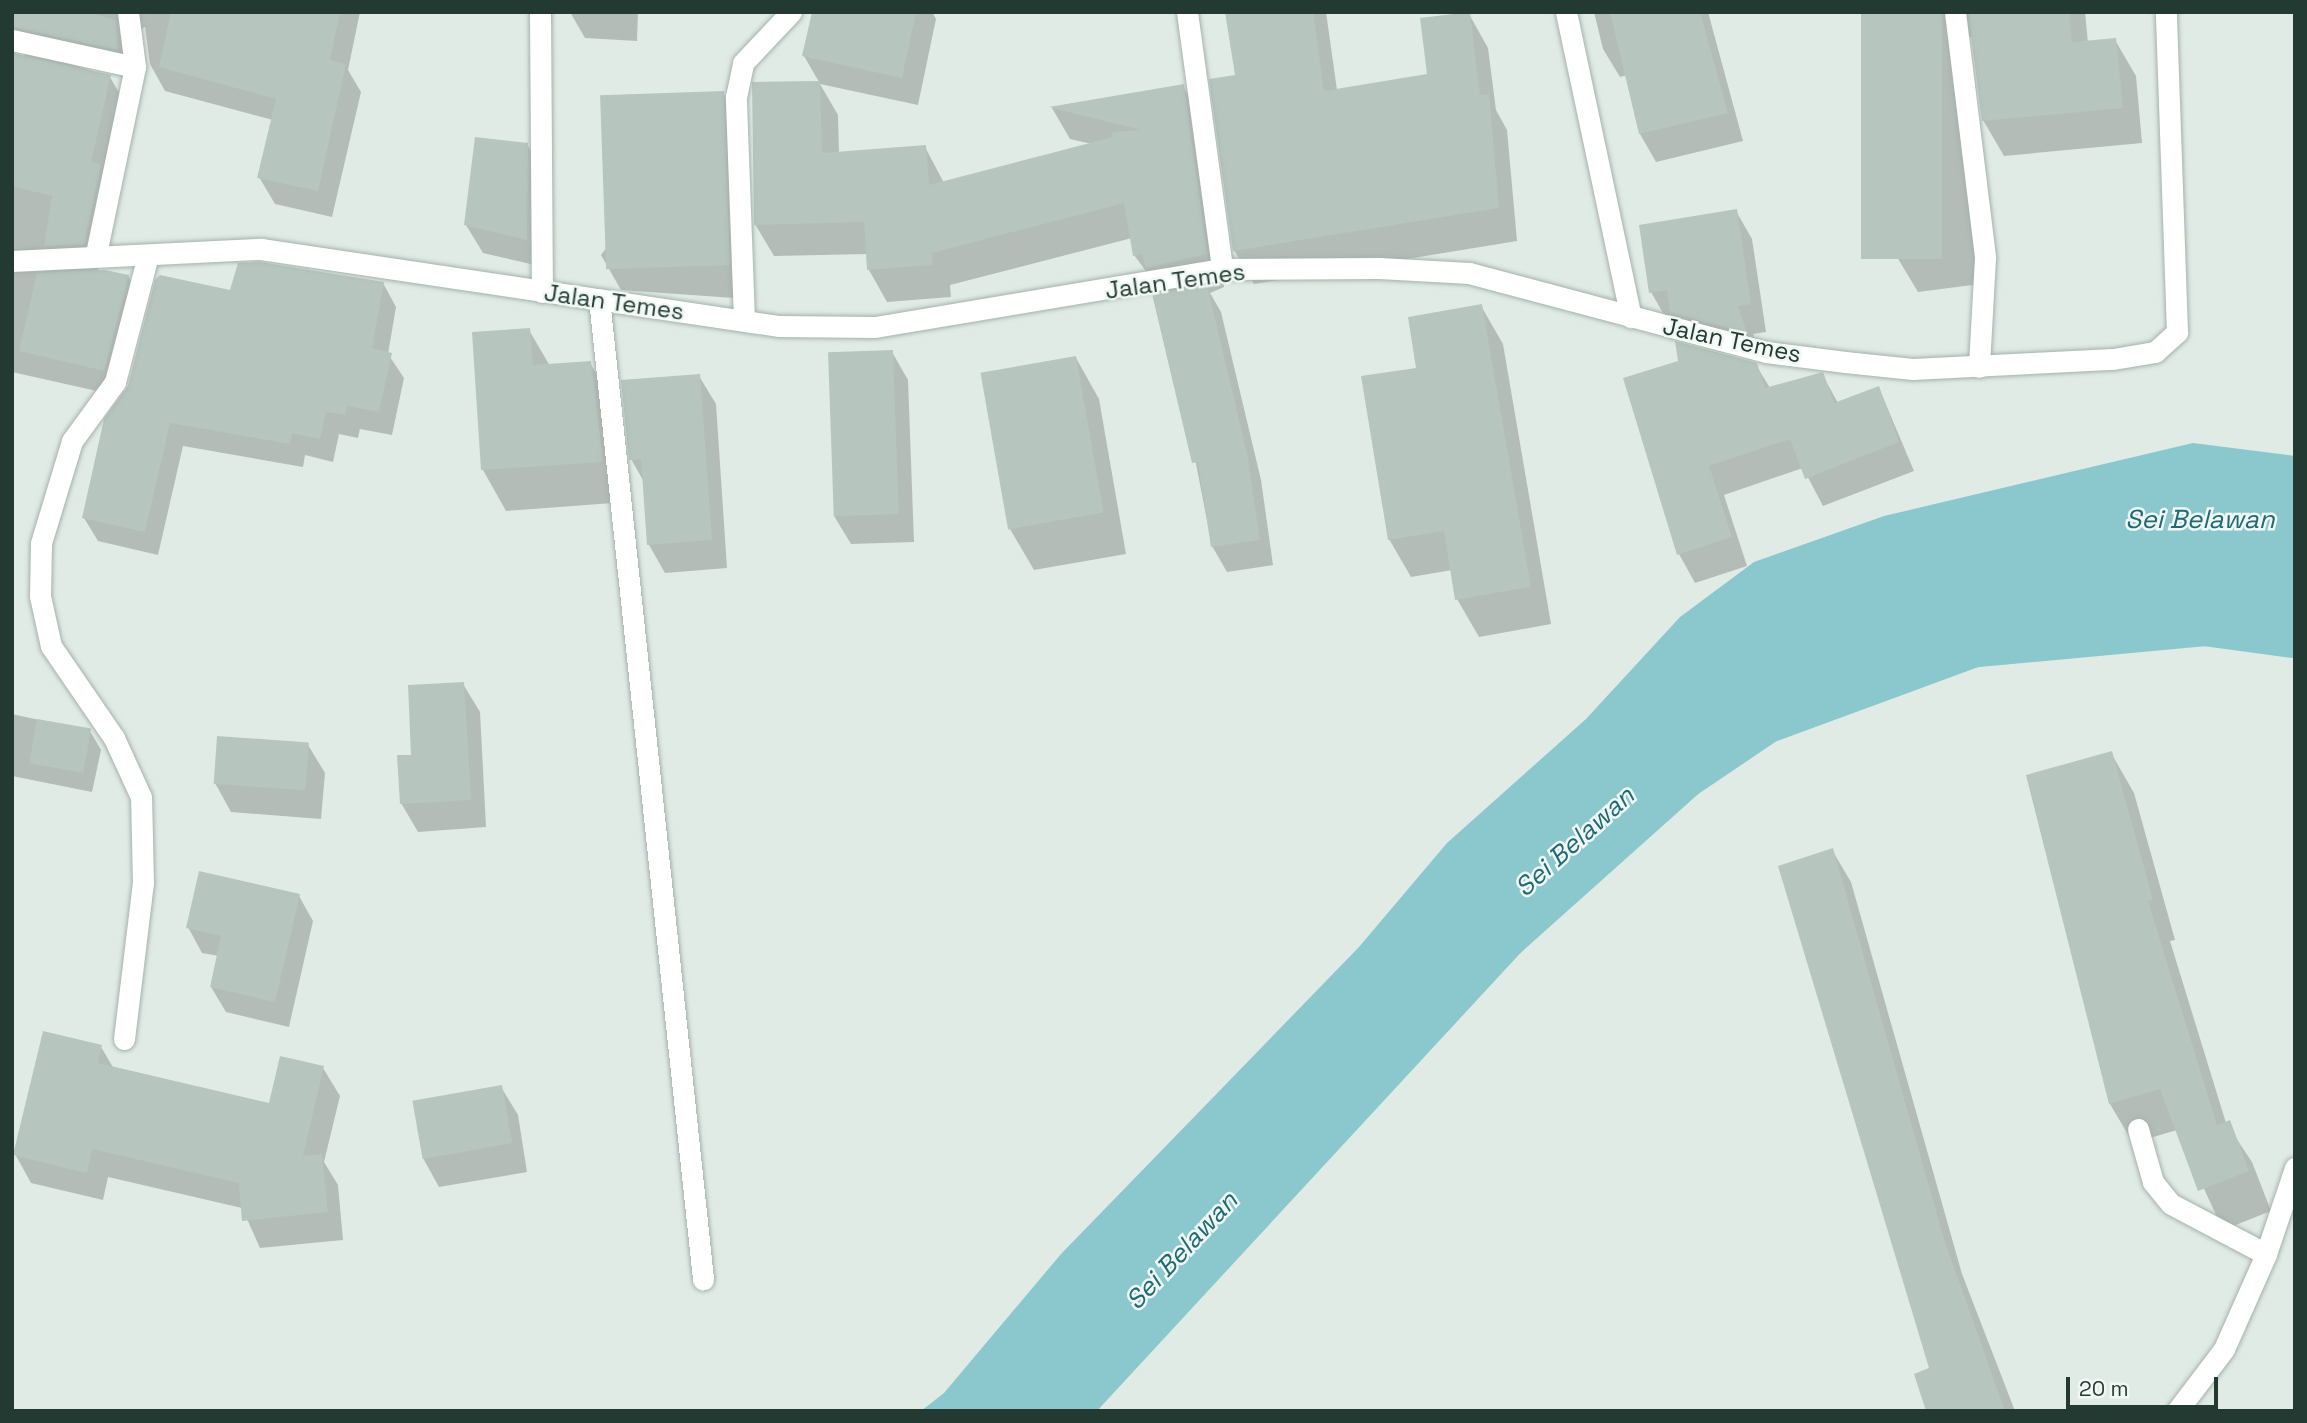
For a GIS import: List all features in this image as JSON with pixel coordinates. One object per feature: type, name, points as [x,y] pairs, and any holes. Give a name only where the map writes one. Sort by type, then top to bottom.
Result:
[{"type":"street","points":[[96,254],[135,67],[128,12]]},
{"type":"street","points":[[540,12],[542,292]]},
{"type":"street","points":[[744,320],[736,97],[743,63],[791,12]]},
{"type":"street","points":[[1187,12],[1222,270]]},
{"type":"street","points":[[1566,12],[1631,317]]},
{"type":"street","points":[[1955,12],[1985,258],[1979,367]]},
{"type":"street","name":"Jalan Temes","points":[[12,261],[96,254],[147,258],[261,249],[744,320],[876,327],[1222,270],[1469,273],[1766,352],[1913,369],[1979,367],[2155,352],[2177,332],[2166,12]]},
{"type":"street","points":[[12,40],[135,67]]},
{"type":"street","points":[[124,1039],[143,883],[141,797],[114,738],[51,646],[40,596],[41,543],[72,441],[115,382],[147,258]]},
{"type":"street","points":[[599,299],[703,1279]]},
{"type":"street","points":[[2138,1129],[2152,1182],[2171,1204],[2266,1254]]},
{"type":"street","points":[[2177,1411],[2224,1349],[2266,1254],[2295,1168]]},
{"type":"water","name":"Sei Belawan","points":[[2193,443],[2295,456],[2295,600],[2030,602],[1850,646],[1720,695],[1582,801],[1291,1101],[1200,1206],[1113,1340],[1031,1411],[921,1411],[944,1393],[1061,1254],[1359,947],[1447,843],[1586,719],[1680,617],[1754,562],[1884,516]]},
{"type":"building","points":[[12,12],[87,12],[116,20],[117,50],[12,27]]},
{"type":"building","points":[[171,12],[340,12],[330,60],[346,64],[318,191],[257,178],[276,99],[159,67]]},
{"type":"building","points":[[812,12],[916,12],[902,78],[802,56]]},
{"type":"building","points":[[1225,12],[1313,12],[1324,91],[1427,74],[1420,18],[1470,12],[1480,95],[1489,94],[1499,208],[1233,251],[1209,79],[1235,75]]},
{"type":"building","points":[[1610,12],[1700,12],[1728,113],[1639,134]]},
{"type":"building","points":[[1861,12],[1942,12],[1942,259],[1861,259]]},
{"type":"building","points":[[1968,12],[2069,12],[2072,42],[2116,38],[2123,108],[1982,121]]},
{"type":"building","points":[[12,53],[111,75],[91,162],[101,164],[84,244],[44,246],[52,196],[12,186]]},
{"type":"building","points":[[820,81],[822,153],[926,145],[929,185],[1113,137],[1112,132],[1141,130],[1049,107],[1184,84],[1207,254],[1146,268],[1142,254],[1133,256],[1124,203],[932,253],[933,265],[867,270],[864,222],[754,225],[752,82]]},
{"type":"building","points":[[724,91],[730,265],[606,269],[600,95]]},
{"type":"building","points":[[475,137],[528,143],[527,240],[464,225]]},
{"type":"building","points":[[1737,209],[1751,304],[1738,306],[1747,333],[1670,313],[1667,290],[1649,293],[1639,225]]},
{"type":"building","points":[[260,262],[384,282],[372,348],[392,353],[379,412],[347,406],[345,415],[326,412],[320,439],[292,433],[290,444],[170,423],[145,532],[82,518],[104,419],[128,386],[155,280],[160,275],[230,290],[238,263]]},
{"type":"building","points":[[105,270],[129,275],[104,371],[19,351],[37,273]]},
{"type":"building","points":[[1207,285],[1247,453],[1260,540],[1211,547],[1198,462],[1192,463],[1152,294]]},
{"type":"building","points":[[1482,304],[1531,587],[1455,600],[1444,531],[1388,540],[1361,376],[1416,368],[1408,317]]},
{"type":"building","points":[[530,328],[533,365],[591,361],[603,462],[481,470],[472,332]]},
{"type":"building","points":[[1675,341],[1757,363],[1765,388],[1823,372],[1834,403],[1879,386],[1899,442],[1805,479],[1790,439],[1709,466],[1732,537],[1677,555],[1623,378],[1678,361]]},
{"type":"building","points":[[893,350],[899,514],[834,516],[828,352]]},
{"type":"building","points":[[1076,356],[1104,513],[1008,529],[980,373]]},
{"type":"building","points":[[700,374],[712,540],[647,545],[641,459],[629,460],[621,380]]},
{"type":"building","points":[[464,682],[471,800],[400,804],[397,755],[411,755],[408,685]]},
{"type":"building","points":[[37,719],[91,729],[83,773],[29,763]]},
{"type":"building","points":[[217,736],[309,742],[305,790],[214,784]]},
{"type":"building","points":[[2112,751],[2153,900],[2148,901],[2217,1125],[2230,1120],[2249,1171],[2198,1191],[2160,1089],[2109,1104],[2026,775]]},
{"type":"building","points":[[1833,848],[1944,1239],[2005,1411],[1926,1411],[1914,1374],[1929,1368],[1778,866]]},
{"type":"building","points":[[199,871],[300,894],[275,1002],[210,987],[221,936],[186,928]]},
{"type":"building","points":[[43,1031],[102,1045],[98,1063],[269,1103],[280,1056],[324,1066],[303,1156],[322,1154],[328,1212],[242,1221],[239,1183],[92,1149],[87,1173],[13,1155]]},
{"type":"building","points":[[502,1085],[512,1143],[423,1159],[412,1101]]},
{"type":"waterway","name":"Sei Belawan","points":[[1034,1411],[1488,920],[1669,758],[1755,700],[1967,622],[2205,600],[2295,612]]}]
